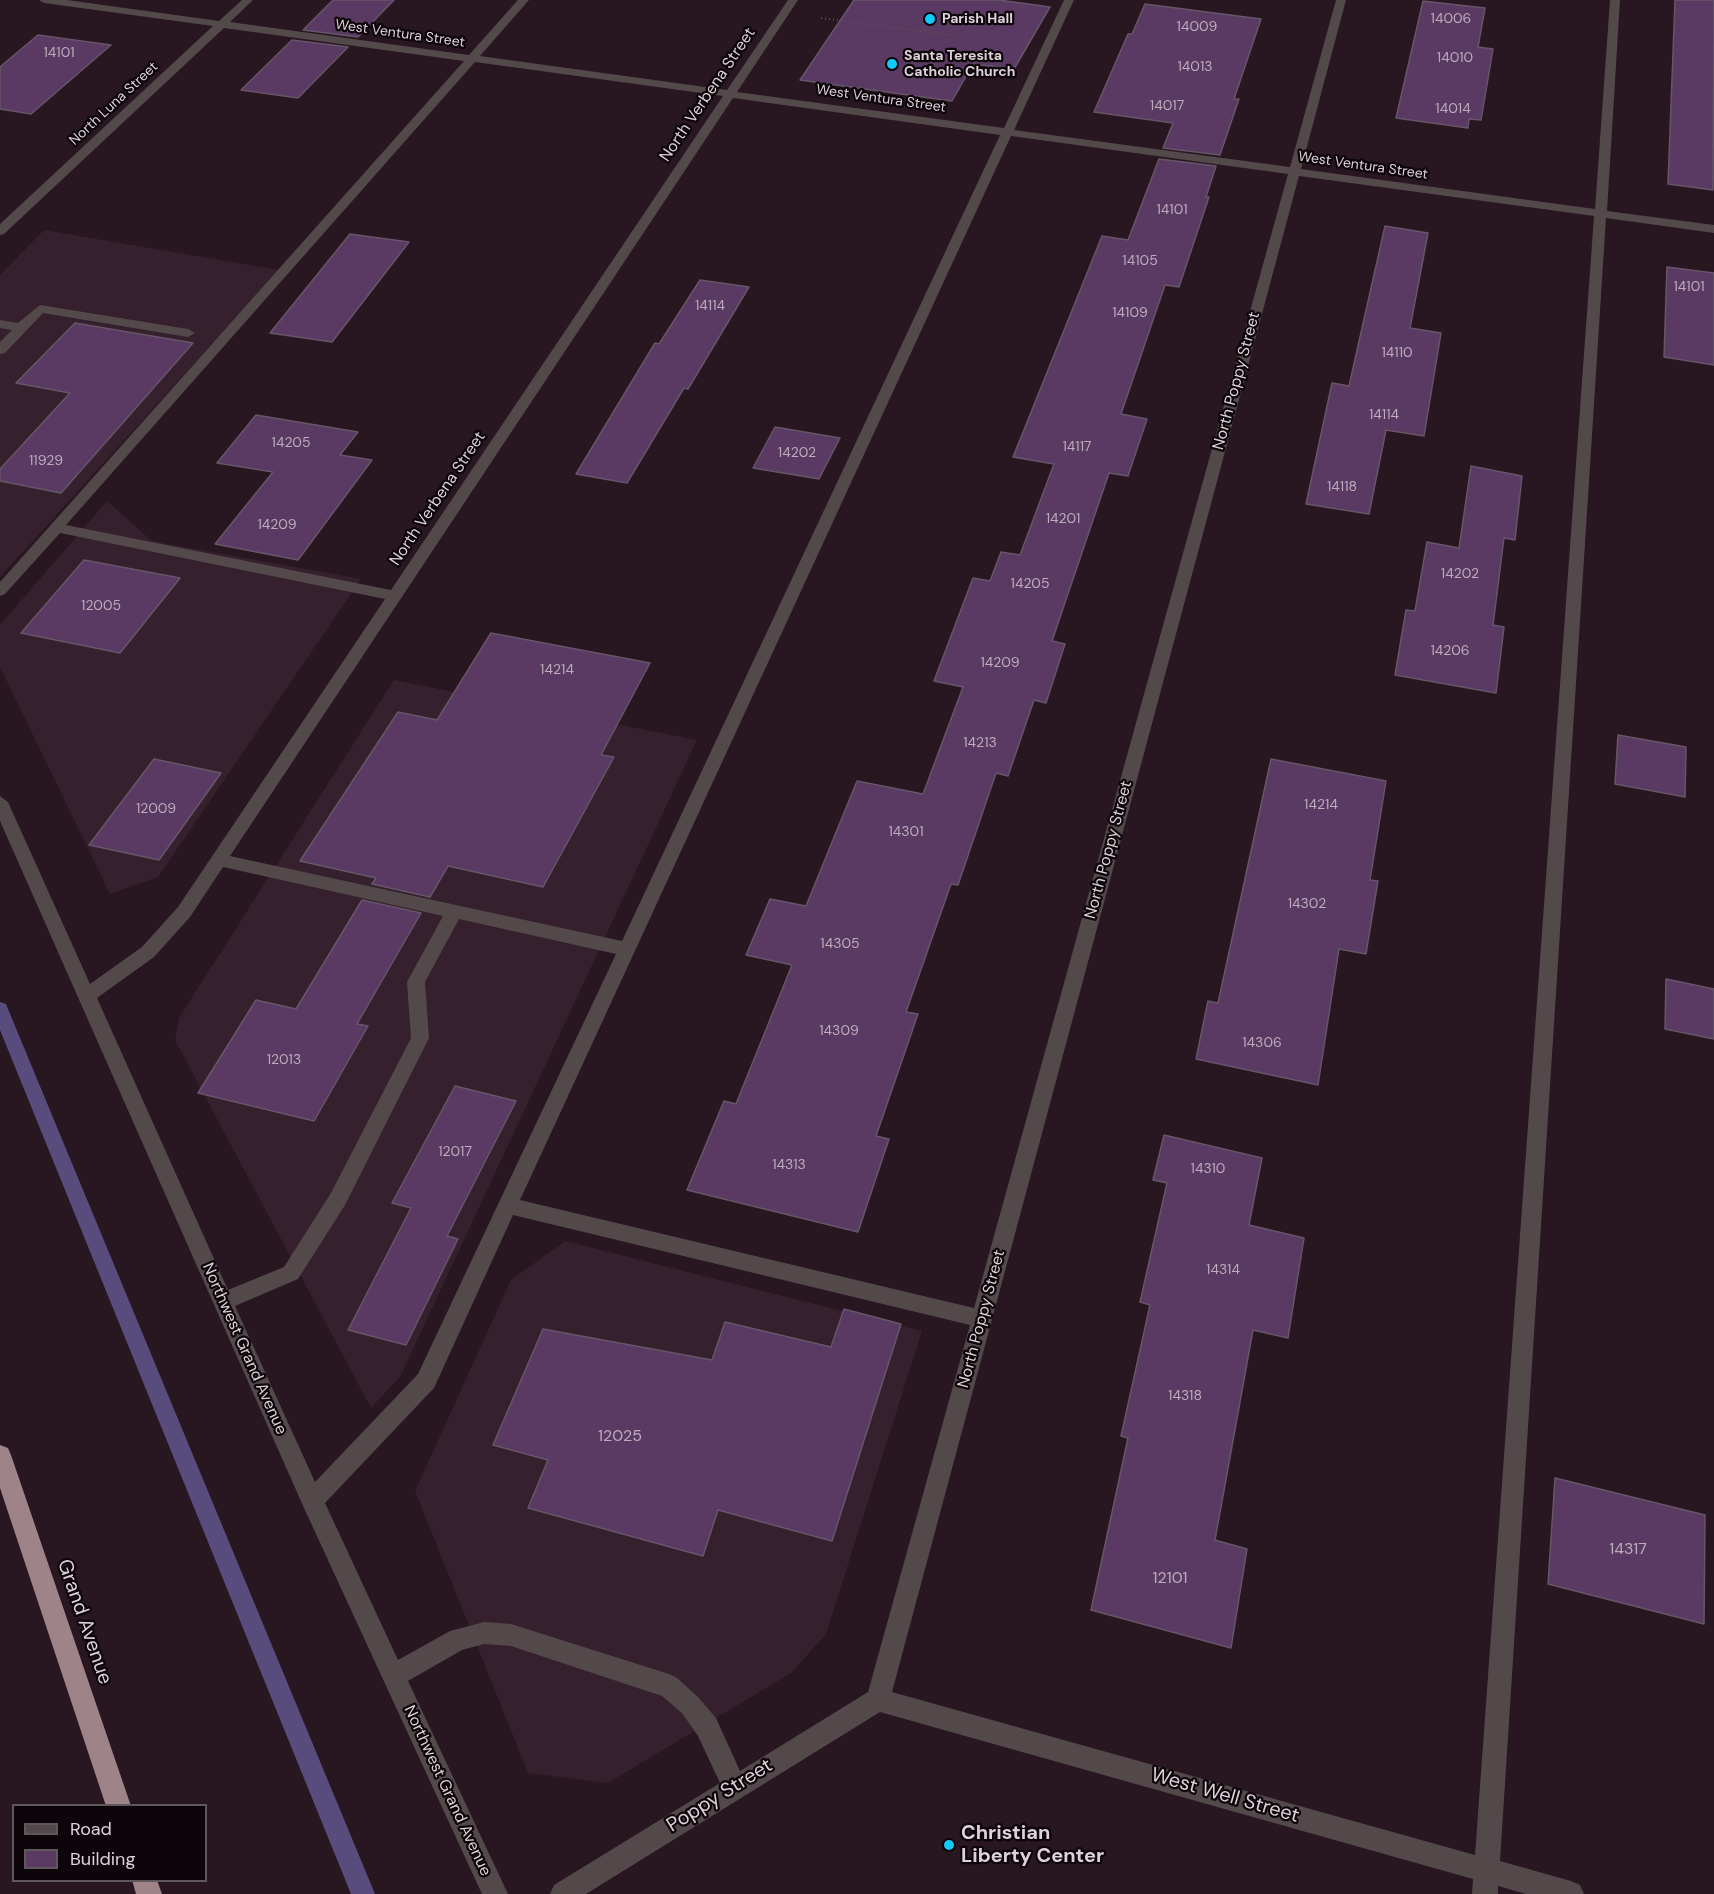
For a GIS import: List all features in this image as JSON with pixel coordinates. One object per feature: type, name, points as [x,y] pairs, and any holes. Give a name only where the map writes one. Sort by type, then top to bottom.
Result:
[{"type":"highway","name":"Grand Avenue","points":[[0,1455],[118,1804]]},
{"type":"street","name":"West Ventura Street","points":[[44,0],[1714,229]]},
{"type":"street","name":"North Luna Street","points":[[0,231],[248,0]]},
{"type":"street","points":[[0,591],[524,0]]},
{"type":"street","name":"North Verbena Street","points":[[88,995],[148,952],[184,912],[793,0]]},
{"type":"street","points":[[312,1501],[426,1381],[1069,0]]},
{"type":"street","name":"North Poppy Street","points":[[878,1700],[1341,0]]},
{"type":"street","points":[[1486,1882],[1615,0]]},
{"type":"street","points":[[0,350],[40,309],[188,333]]},
{"type":"street","points":[[0,324],[21,328]]},
{"type":"street","points":[[57,528],[395,596]]},
{"type":"street","name":"Northwest Grand Avenue","points":[[0,802],[312,1501],[495,1894]]},
{"type":"street","points":[[218,860],[626,949]]},
{"type":"street","points":[[223,1302],[291,1273],[338,1199],[420,1038],[416,982],[453,912]]},
{"type":"street","points":[[507,1205],[981,1319]]},
{"type":"street","points":[[393,1676],[458,1639],[484,1633],[511,1635],[669,1686],[690,1704],[707,1727],[735,1787]]},
{"type":"street","name":"West Well Street","points":[[878,1700],[1486,1882],[1571,1894]]},
{"type":"street","name":"Poppy Street","points":[[563,1894],[878,1700]]},
{"type":"path","points":[[814,17],[955,36]]},
{"type":"shaded area","points":[[44,230],[279,270],[0,577],[0,275]]},
{"type":"shaded area","points":[[107,501],[152,541],[361,579],[158,877],[110,894],[0,667],[0,625]]},
{"type":"shaded area","points":[[394,680],[697,740],[400,1377],[371,1408],[175,1040],[179,1018]]},
{"type":"shaded area","points":[[565,1241],[922,1331],[826,1634],[791,1673],[608,1783],[528,1773],[415,1491],[511,1280]]},
{"type":"building","points":[[333,0],[394,0],[358,37],[303,30]]},
{"type":"building","points":[[854,0],[999,0],[1050,7],[1014,69],[973,64],[952,101],[800,80]]},
{"type":"building","points":[[1675,0],[1714,0],[1713,190],[1668,184]]},
{"type":"building","points":[[1423,1],[1485,8],[1478,47],[1493,49],[1481,120],[1469,119],[1468,128],[1396,118]]},
{"type":"building","points":[[1145,4],[1261,19],[1234,99],[1239,99],[1220,155],[1163,148],[1173,123],[1094,112],[1128,34],[1132,34]]},
{"type":"building","points":[[38,35],[111,45],[31,114],[0,109],[0,67]]},
{"type":"building","points":[[292,40],[348,47],[298,98],[241,90]]},
{"type":"building","points":[[1159,159],[1216,166],[1206,197],[1209,197],[1179,287],[1165,285],[1121,414],[1147,419],[1128,476],[1109,473],[1052,641],[1065,644],[1046,703],[1034,700],[1008,776],[996,773],[958,885],[951,884],[906,1012],[918,1014],[876,1136],[889,1139],[858,1232],[687,1190],[724,1101],[736,1104],[792,965],[746,955],[770,899],[806,906],[857,781],[923,794],[963,687],[934,681],[973,578],[990,581],[1001,552],[1020,555],[1054,464],[1013,457],[1102,236],[1128,240]]},
{"type":"building","points":[[1385,226],[1428,233],[1410,328],[1441,333],[1424,436],[1386,430],[1369,514],[1306,504],[1332,383],[1349,386]]},
{"type":"building","points":[[350,234],[409,242],[332,342],[270,333]]},
{"type":"building","points":[[1667,267],[1714,273],[1714,365],[1664,357]]},
{"type":"building","points":[[700,280],[749,287],[688,389],[684,388],[627,483],[576,474],[655,343],[659,344]]},
{"type":"building","points":[[75,323],[193,343],[61,493],[0,481],[0,469],[70,393],[16,383]]},
{"type":"building","points":[[256,415],[358,432],[340,455],[372,460],[298,560],[215,544],[273,472],[217,463]]},
{"type":"building","points":[[775,427],[840,438],[819,479],[753,468]]},
{"type":"building","points":[[1471,466],[1522,476],[1515,540],[1504,538],[1493,625],[1504,627],[1496,693],[1395,675],[1406,610],[1415,611],[1427,542],[1459,548]]},
{"type":"building","points":[[84,560],[180,578],[120,653],[21,633]]},
{"type":"building","points":[[491,633],[650,663],[601,755],[614,757],[543,887],[448,866],[430,897],[372,884],[376,878],[300,861],[398,712],[437,720]]},
{"type":"building","points":[[1618,735],[1686,747],[1685,797],[1615,784]]},
{"type":"building","points":[[154,759],[221,773],[159,860],[89,845]]},
{"type":"building","points":[[1271,759],[1386,781],[1370,880],[1378,881],[1366,954],[1339,949],[1318,1085],[1196,1059],[1208,1001],[1218,1003]]},
{"type":"building","points":[[362,900],[421,913],[357,1024],[368,1026],[314,1121],[198,1093],[256,1000],[296,1009]]},
{"type":"building","points":[[1666,979],[1714,989],[1714,1039],[1665,1029]]},
{"type":"building","points":[[455,1086],[516,1101],[447,1236],[458,1239],[406,1345],[348,1330],[411,1208],[392,1203]]},
{"type":"building","points":[[1164,1135],[1262,1158],[1249,1225],[1304,1238],[1288,1338],[1253,1330],[1215,1540],[1247,1549],[1231,1648],[1091,1610],[1128,1438],[1121,1436],[1150,1305],[1140,1302],[1167,1183],[1153,1180]]},
{"type":"building","points":[[844,1309],[901,1324],[832,1541],[718,1510],[703,1556],[528,1508],[548,1460],[493,1445],[543,1329],[712,1360],[725,1322],[831,1347]]},
{"type":"building","points":[[1555,1478],[1705,1515],[1704,1624],[1548,1584]]},
{"type":"waterway","points":[[0,1009],[363,1894]]},
{"type":"place","name":"Parish Hall","points":[[930,19]]},
{"type":"place","name":"Santa Teresita Catholic Church","points":[[892,64]]},
{"type":"place","name":"Christian Liberty Center","points":[[949,1845]]}]
